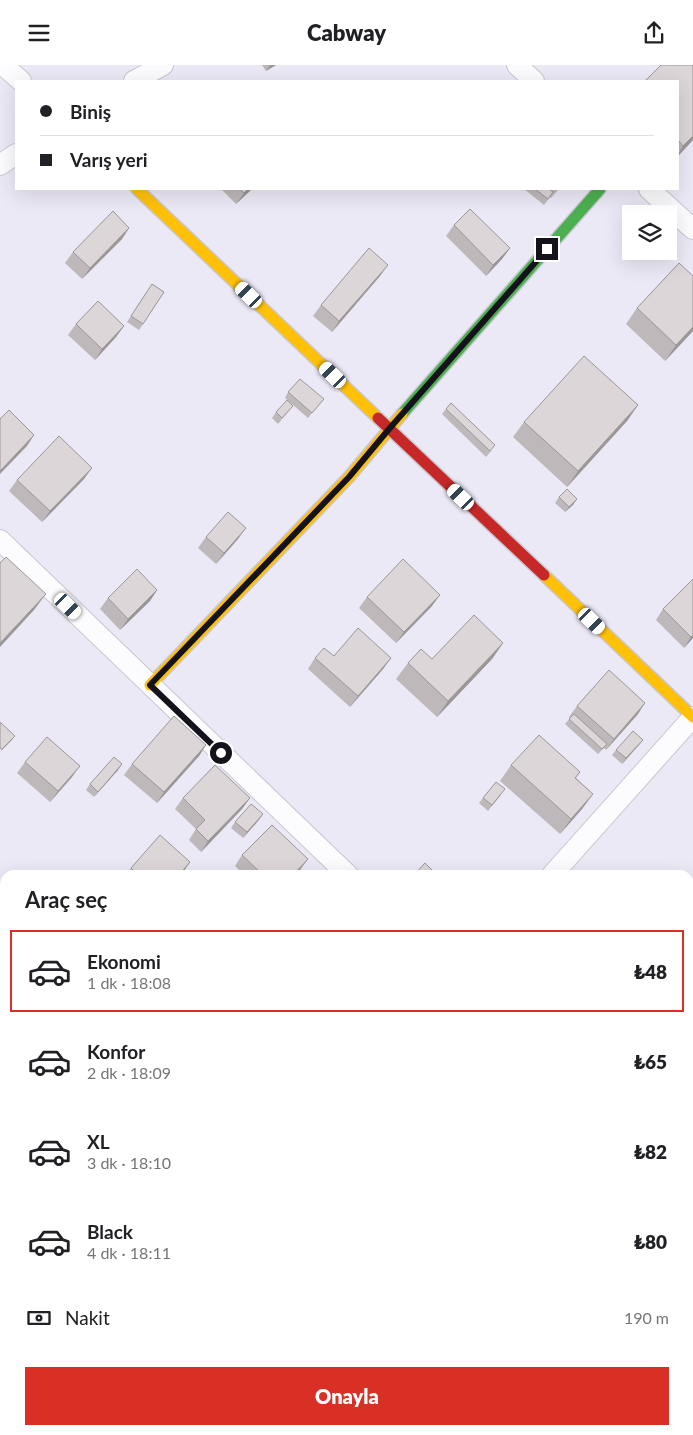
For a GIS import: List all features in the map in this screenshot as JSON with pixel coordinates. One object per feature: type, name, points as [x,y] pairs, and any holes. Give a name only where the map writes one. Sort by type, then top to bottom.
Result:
[{"type":"street","points":[[3,65],[20,80]]},
{"type":"street","points":[[136,80],[163,65]]},
{"type":"street","points":[[517,65],[533,80]]},
{"type":"street","points":[[0,165],[15,155]]},
{"type":"street","points":[[138,190],[693,717],[556,870]]},
{"type":"street","points":[[150,685],[349,477],[599,190]]},
{"type":"street","points":[[650,190],[693,229]]},
{"type":"street","points":[[0,540],[343,870]]},
{"type":"building","points":[[661,65],[693,65],[693,136],[683,146],[679,141],[679,80],[646,80]]},
{"type":"building","points":[[536,190],[550,190],[553,192],[548,199]]},
{"type":"building","points":[[470,209],[510,248],[493,265],[454,225]]},
{"type":"building","points":[[113,211],[129,228],[90,268],[73,252]]},
{"type":"building","points":[[369,248],[388,265],[339,321],[321,305]]},
{"type":"building","points":[[679,263],[693,276],[693,327],[676,345],[637,308]]},
{"type":"building","points":[[152,284],[164,292],[143,324],[131,316]]},
{"type":"building","points":[[98,301],[124,326],[102,349],[76,324]]},
{"type":"building","points":[[584,356],[638,405],[578,471],[524,422]]},
{"type":"building","points":[[300,379],[324,399],[312,413],[288,392]]},
{"type":"building","points":[[287,400],[293,406],[282,418],[276,412]]},
{"type":"building","points":[[451,403],[495,445],[490,451],[446,409]]},
{"type":"building","points":[[9,410],[34,435],[0,471],[0,419]]},
{"type":"building","points":[[59,436],[92,468],[50,511],[17,480]]},
{"type":"building","points":[[567,489],[577,499],[569,507],[559,497]]},
{"type":"building","points":[[228,512],[246,528],[224,553],[206,537]]},
{"type":"building","points":[[6,557],[46,594],[0,643],[0,563]]},
{"type":"building","points":[[403,559],[440,595],[404,632],[367,597]]},
{"type":"building","points":[[137,569],[157,590],[128,619],[108,598]]},
{"type":"building","points":[[693,579],[693,635],[691,637],[663,609]]},
{"type":"building","points":[[474,615],[503,643],[448,701],[408,663],[421,649],[432,659]]},
{"type":"building","points":[[358,628],[391,658],[358,696],[315,658],[324,648],[334,656]]},
{"type":"building","points":[[609,670],[645,703],[614,739],[577,706]]},
{"type":"building","points":[[574,714],[607,744],[602,749],[569,719]]},
{"type":"building","points":[[174,716],[206,745],[164,792],[132,764]]},
{"type":"building","points":[[0,722],[15,736],[2,749],[0,748]]},
{"type":"building","points":[[633,731],[643,740],[626,758],[616,750]]},
{"type":"building","points":[[539,735],[580,772],[575,778],[593,794],[571,819],[511,765]]},
{"type":"building","points":[[47,737],[80,766],[58,791],[25,762]]},
{"type":"building","points":[[114,757],[122,764],[98,792],[90,784]]},
{"type":"building","points":[[215,765],[250,798],[208,841],[196,829],[205,820],[183,798]]},
{"type":"building","points":[[496,782],[505,789],[492,805],[483,798]]},
{"type":"building","points":[[251,804],[263,814],[247,832],[235,822]]},
{"type":"building","points":[[272,825],[308,859],[298,870],[258,870],[242,855]]},
{"type":"building","points":[[160,835],[190,862],[183,870],[133,870],[131,868]]},
{"type":"building","points":[[425,863],[432,870],[419,870]]},
{"type":"traffic: fast","points":[[402,414],[599,190]]},
{"type":"traffic: slow","points":[[138,190],[378,418]]},
{"type":"traffic: slow","points":[[150,685],[349,477],[402,414]]},
{"type":"traffic: slow","points":[[544,575],[693,717]]},
{"type":"traffic: jam","points":[[378,418],[544,575]]},
{"type":"route","points":[[221,753],[150,685],[349,477],[547,249]]}]
